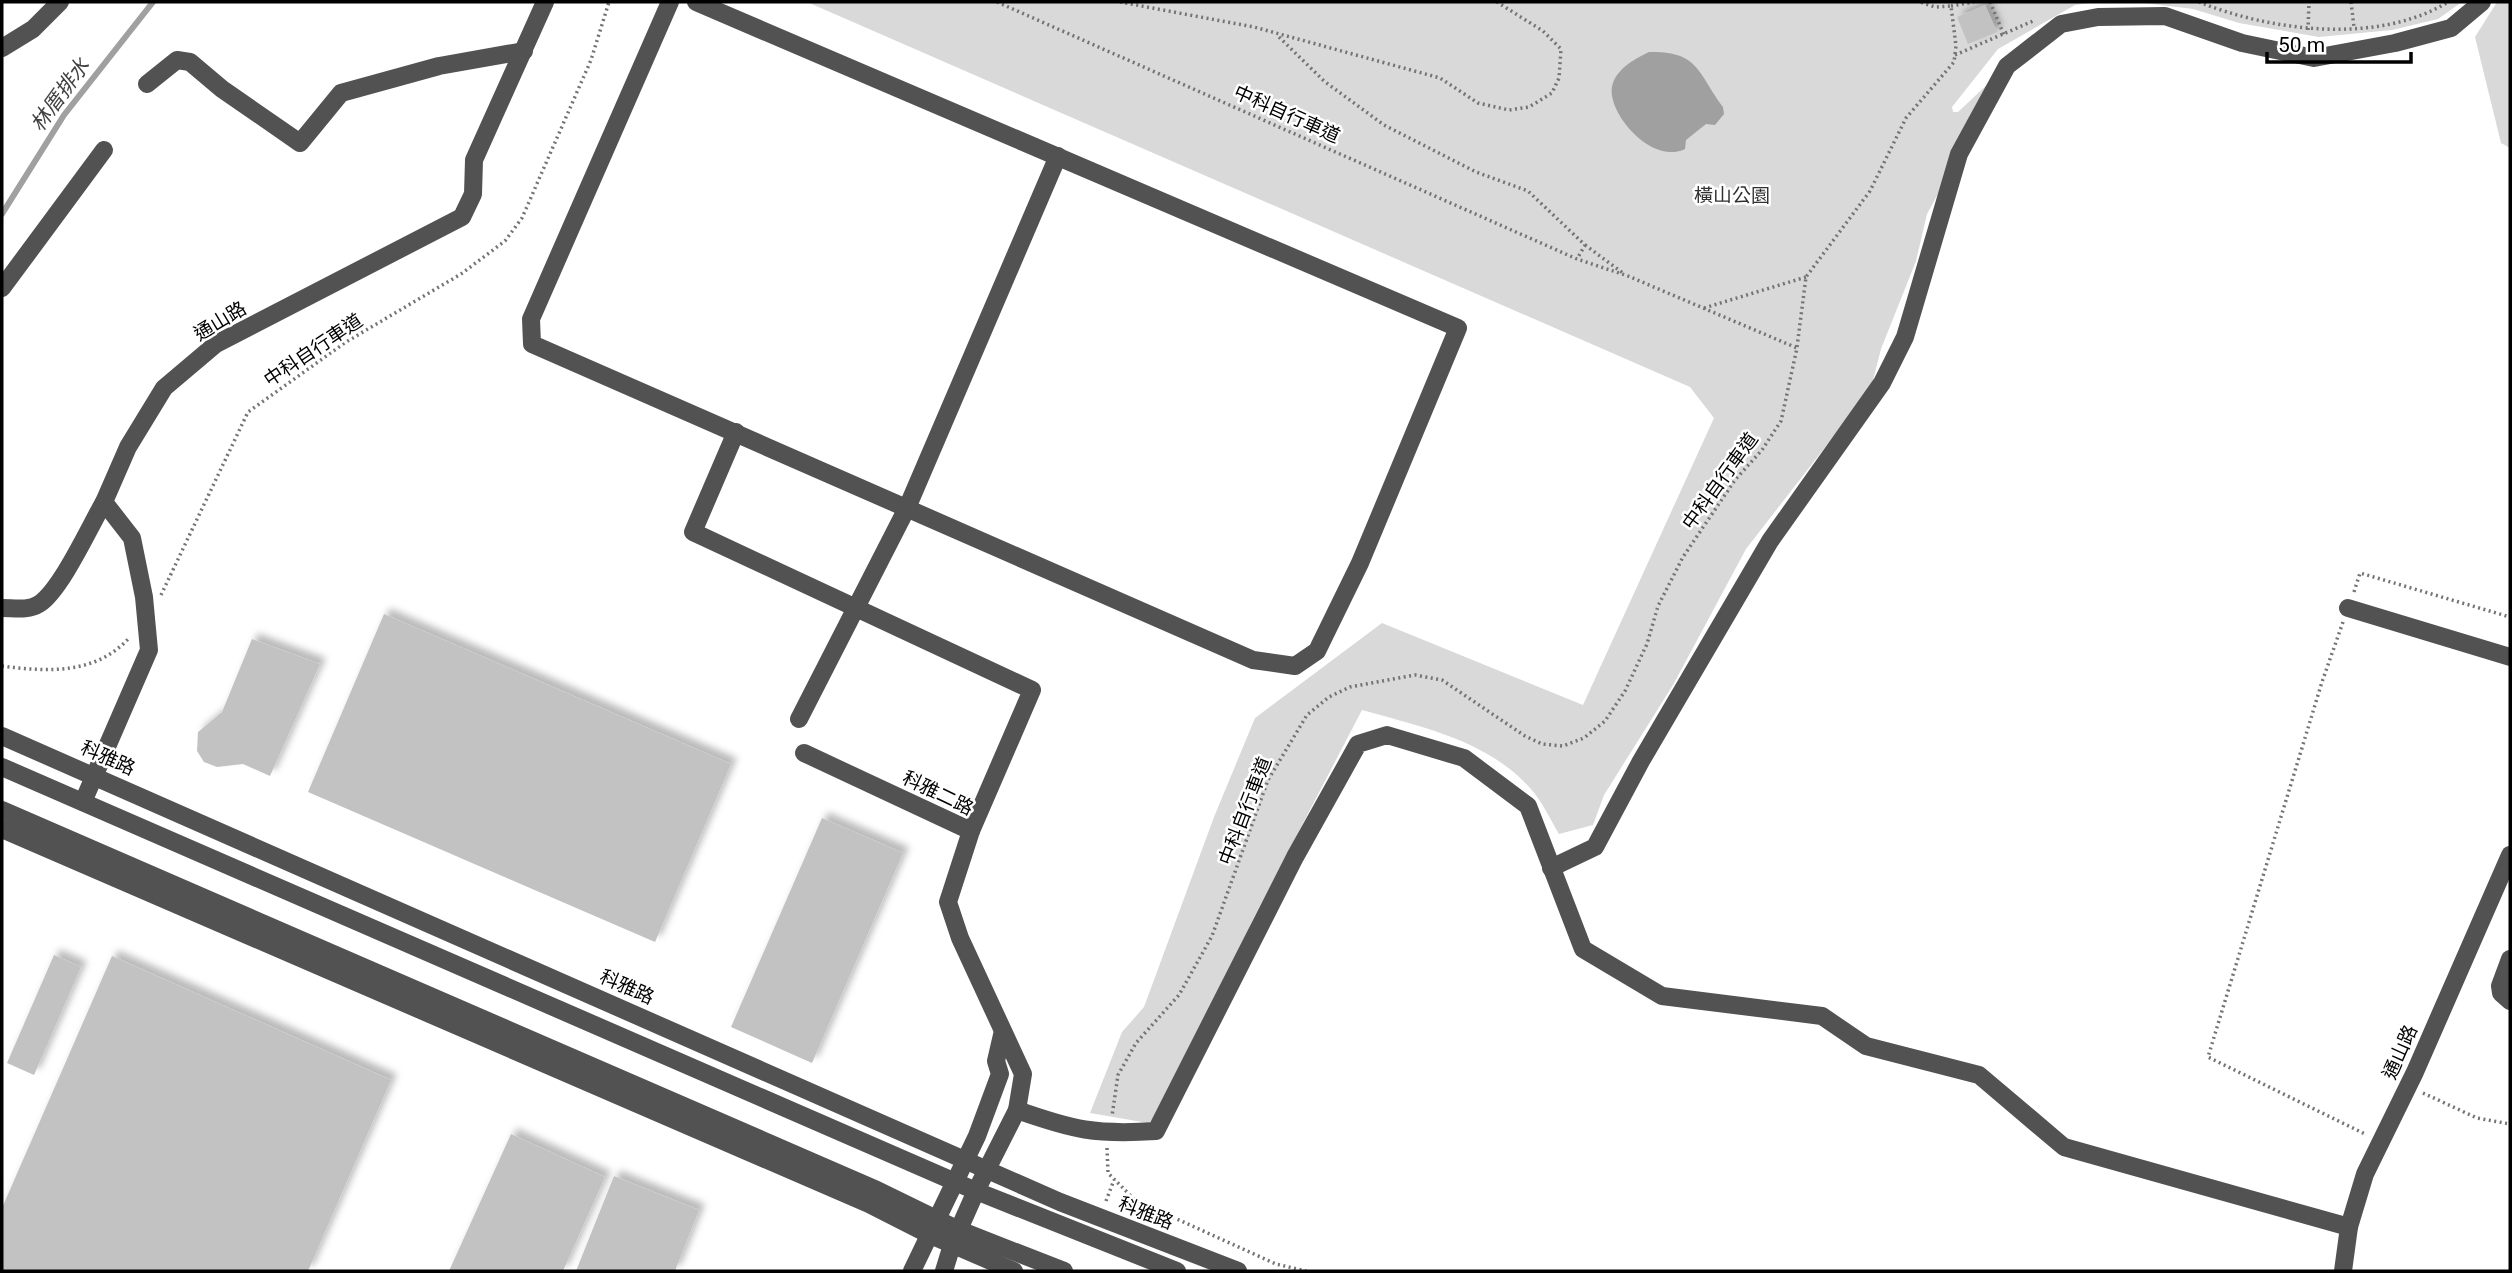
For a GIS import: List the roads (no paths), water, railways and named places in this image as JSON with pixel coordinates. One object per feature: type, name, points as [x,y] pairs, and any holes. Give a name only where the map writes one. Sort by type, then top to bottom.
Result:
[{"type":"street","points":[[2,48],[33,29],[60,2]]},
{"type":"street","name":"通山路","points":[[2,607],[27,609],[40,603],[57,585],[104,502],[128,447],[164,388],[216,344],[462,217],[473,194],[474,160],[545,2]]},
{"type":"street","points":[[670,2],[531,319],[532,344],[1253,660],[1295,666],[1317,651],[1360,563],[1458,328],[696,2]]},
{"type":"street","points":[[1551,868],[1595,847],[1641,761],[1770,541],[1882,383],[1905,337],[1959,154],[2007,66],[2061,24],[2098,17],[2165,16],[2242,43],[2314,58],[2395,43],[2451,28],[2482,2]]},
{"type":"street","points":[[148,84],[177,60],[190,62],[222,89],[300,143],[341,93],[439,66],[524,51]]},
{"type":"street","points":[[2,288],[104,149]]},
{"type":"street","points":[[799,719],[907,508],[1058,156]]},
{"type":"street","points":[[736,432],[693,532],[1032,690],[971,831]]},
{"type":"street","points":[[83,802],[149,650],[132,538],[104,502]]},
{"type":"street","points":[[2348,608],[2510,657]]},
{"type":"street","points":[[1017,1111],[1074,1130],[1109,1134],[1156,1131],[1295,857],[1358,744],[1387,735],[1464,758],[1528,806],[1583,949],[1662,996],[1822,1016],[1866,1046],[1979,1075],[2064,1147],[2349,1227]]},
{"type":"street","name":"科雅路","points":[[2,736],[1060,1202],[1238,1271]]},
{"type":"street","name":"科雅二路","points":[[804,753],[971,831],[948,902],[960,938],[1002,1035],[1023,1074],[1017,1111],[976,1191],[944,1271]]},
{"type":"street","points":[[2,767],[976,1191],[1177,1271]]},
{"type":"street","points":[[2,810],[864,1185],[932,1227]]},
{"type":"street","points":[[2,829],[856,1199],[956,1237],[1064,1271]]},
{"type":"street","name":"通山路","points":[[2343,1271],[2349,1227],[2365,1174],[2408,1086],[2509,862]]},
{"type":"street","points":[[2510,959],[2500,986],[2501,993],[2510,1002]]},
{"type":"street","name":"科雅二路","points":[[912,1271],[953,1181],[977,1136],[1000,1074],[996,1061],[1002,1035]]},
{"type":"street","points":[[956,1237],[1014,1271]]},
{"type":"waterway","name":"林厝排水","points":[[2,214],[64,115],[153,2]]},
{"type":"park label","name":"橫山公園","points":[[1732,195]]}]
